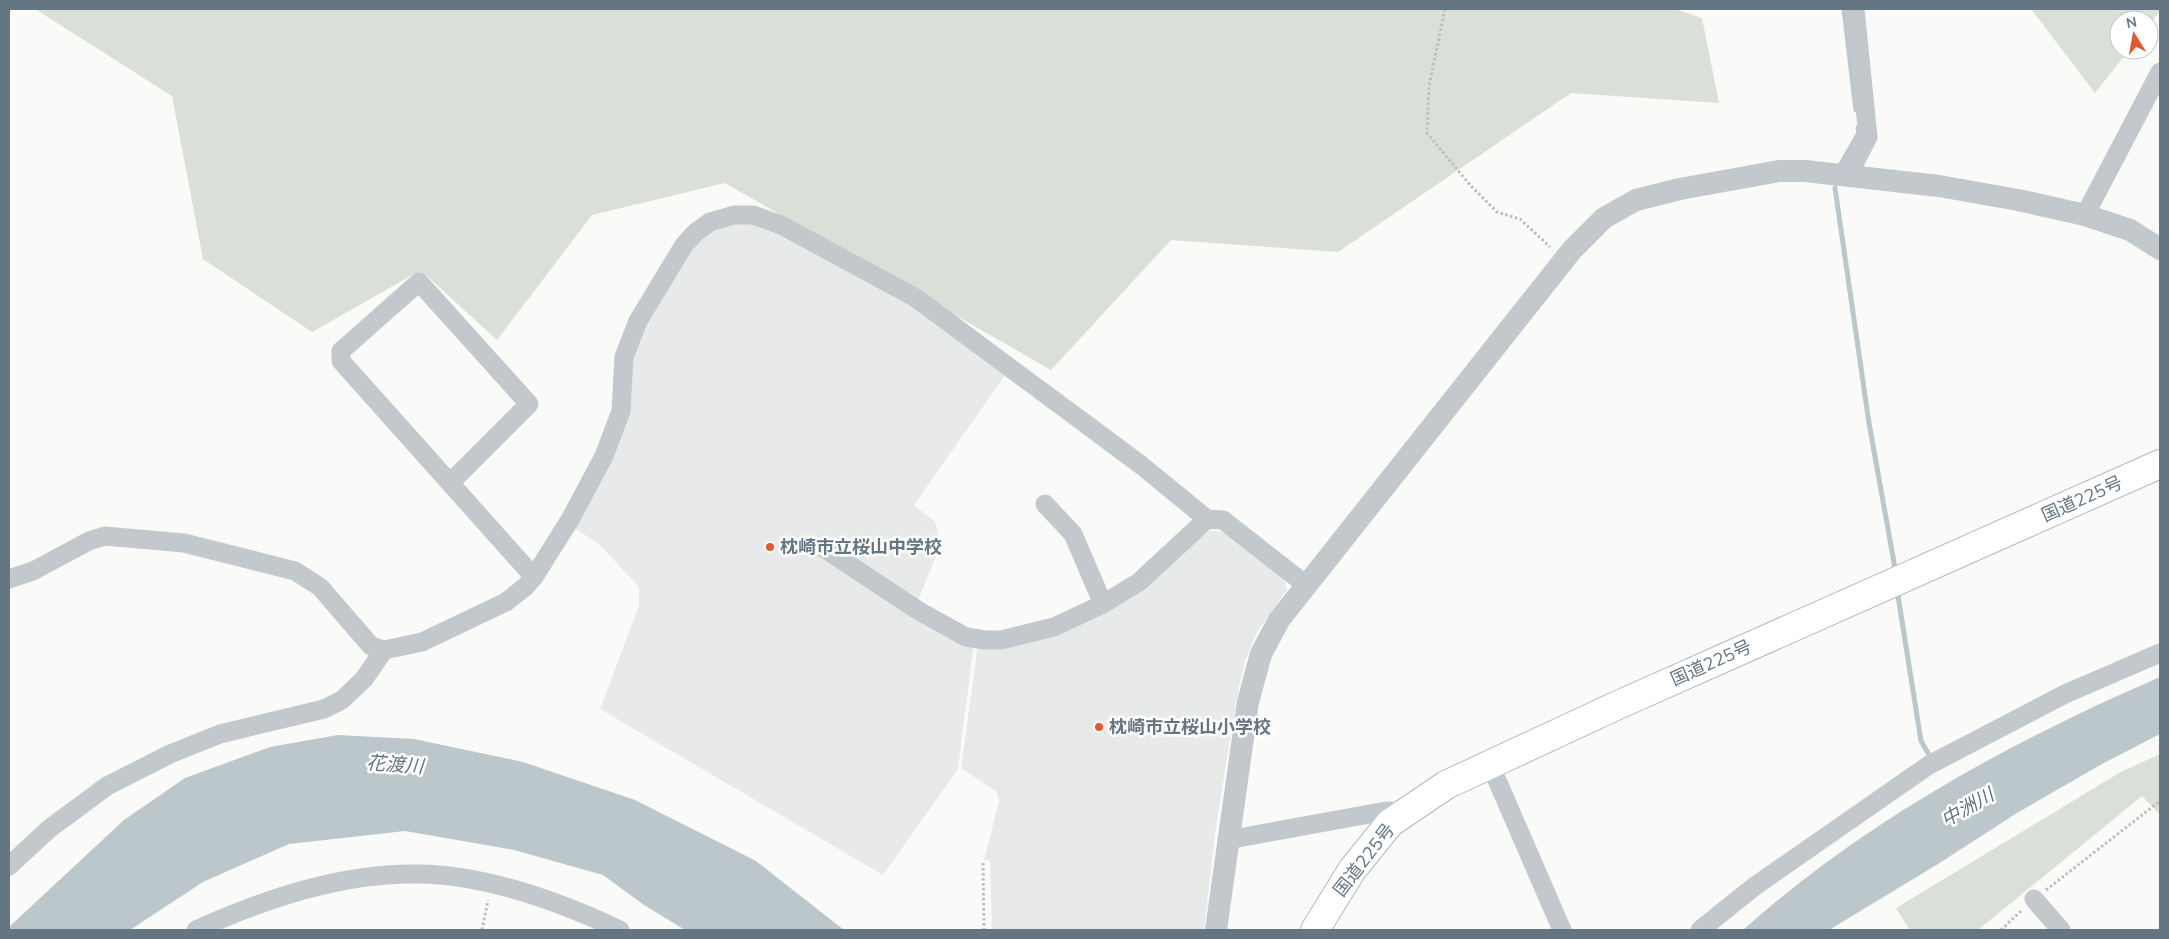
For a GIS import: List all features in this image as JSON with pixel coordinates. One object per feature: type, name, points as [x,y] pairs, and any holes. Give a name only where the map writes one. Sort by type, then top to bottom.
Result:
[{"type":"highway","name":"国道225号","points":[[1315,930],[1352,870],[1390,823],[1446,785],[1663,684],[2160,464]]},
{"type":"street","points":[[1848,176],[1868,137],[1854,9]]},
{"type":"street","points":[[2085,215],[2160,72]]},
{"type":"street","points":[[1216,930],[1227,840],[1248,702],[1261,654],[1278,620],[1564,260],[1604,218],[1636,200],[1680,188],[1779,171],[1805,171],[1939,186],[2018,200],[2085,215],[2130,230],[2160,249]]},
{"type":"street","points":[[9,579],[33,571],[89,541],[105,536],[184,543],[295,571],[320,587],[371,646],[384,650],[422,642],[506,602],[534,577],[571,518],[604,456],[614,433],[620,411],[624,357],[638,321],[684,245],[696,232],[710,222],[734,214],[753,215],[782,226],[916,298],[1141,465],[1207,519],[1224,520],[1306,584]]},
{"type":"street","points":[[450,483],[530,404],[419,282],[341,351],[341,362],[534,577]]},
{"type":"street","points":[[1045,504],[1073,534],[1102,604]]},
{"type":"street","points":[[822,547],[919,611],[966,637],[1001,640],[1054,627],[1102,604],[1139,582],[1207,519]]},
{"type":"street","points":[[9,866],[49,829],[106,786],[170,754],[220,734],[324,709],[342,700],[364,679],[384,650]]},
{"type":"street","points":[[1700,930],[1755,886],[1929,765],[2065,694],[2160,653]]},
{"type":"street","points":[[1490,764],[1562,930]]},
{"type":"street","points":[[1227,840],[1386,811],[1407,812]]},
{"type":"street","points":[[196,930],[239,910],[286,896],[380,875],[420,874],[491,884],[564,907],[620,930]]},
{"type":"street","points":[[2034,900],[2061,930]]},
{"type":"path","points":[[1445,9],[1429,86],[1427,133],[1470,185],[1497,212],[1520,219],[1564,260]]},
{"type":"path","points":[[2001,930],[2034,900],[2160,801]]},
{"type":"path","points":[[983,863],[984,930]]},
{"type":"path","points":[[482,930],[491,884]]},
{"type":"shaded area","points":[[35,9],[1675,9],[1702,18],[1719,103],[1571,93],[1338,252],[1171,240],[1051,370],[725,183],[592,215],[497,340],[426,275],[414,274],[312,332],[203,259],[172,96]]},
{"type":"shaded area","points":[[2031,9],[2160,9],[2159,12],[2159,10],[2109,10],[2109,60],[2121,60],[2095,93]]},
{"type":"shaded area","name":"枕崎市立桜山中学校","points":[[750,221],[779,230],[911,300],[1008,371],[914,505],[935,522],[940,541],[939,549],[912,615],[974,643],[958,769],[883,875],[600,709],[639,606],[639,587],[599,544],[574,528],[638,334],[690,245],[717,225]]},
{"type":"shaded area","name":"枕崎市立桜山小学校","points":[[1211,530],[1231,534],[1284,578],[1287,590],[1257,632],[1246,659],[1239,685],[1216,826],[1204,930],[992,930],[990,861],[984,860],[999,801],[997,792],[961,768],[978,644],[1040,638]]},
{"type":"shaded area","points":[[2160,754],[2160,815],[2142,796],[1978,930],[1910,930],[1896,908],[2119,773]]},
{"type":"water","name":"中洲川","points":[[2160,677],[2160,734],[2102,764],[2017,813],[1938,864],[1829,930],[1743,930],[1789,891],[1838,854],[1889,819],[1941,787],[2049,728]]},
{"type":"water","name":"花渡川","points":[[338,735],[414,739],[523,762],[635,800],[756,861],[844,930],[685,930],[644,905],[603,875],[514,850],[405,831],[289,844],[203,882],[130,930],[9,930],[9,927],[124,820],[185,778],[270,747]]},
{"type":"waterway","points":[[1844,9],[1856,110]]},
{"type":"waterway","points":[[1841,164],[1859,133],[1858,128]]},
{"type":"waterway","points":[[1835,188],[1869,423],[1895,568]]},
{"type":"waterway","points":[[1898,596],[1921,741],[1928,753]]},
{"type":"place","name":"枕崎市立桜山中学校","points":[[770,547]]},
{"type":"place","name":"枕崎市立桜山小学校","points":[[1099,727]]}]
